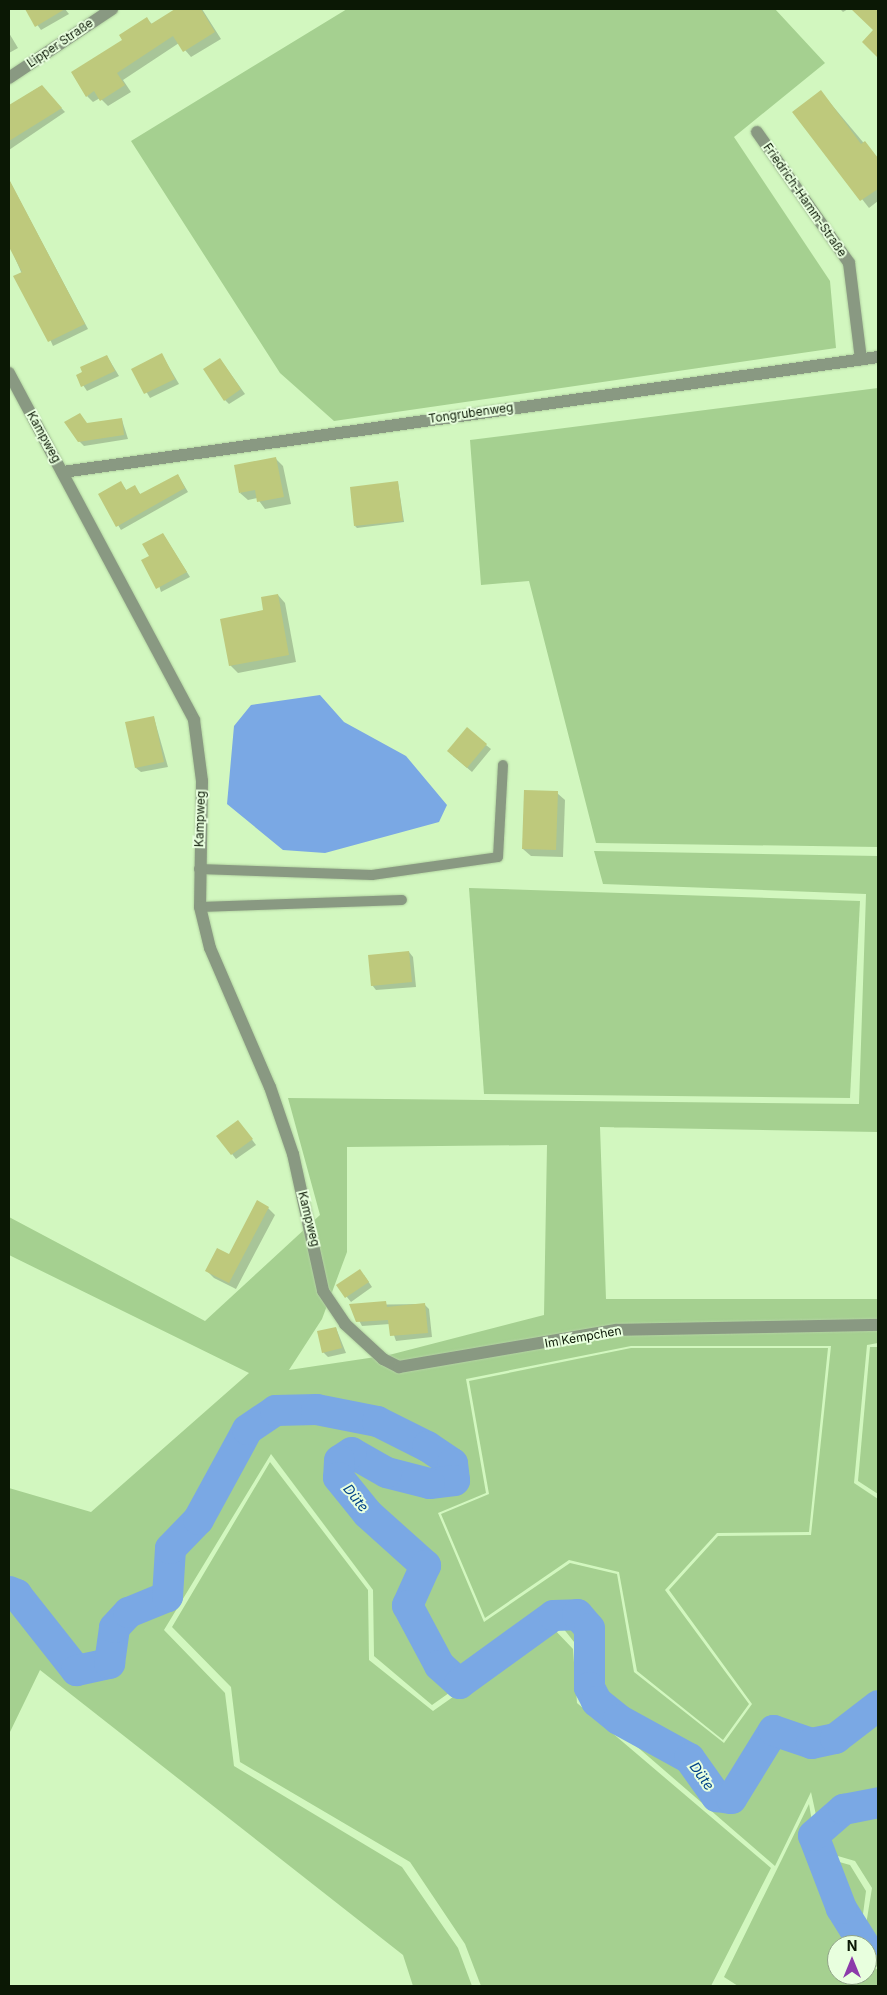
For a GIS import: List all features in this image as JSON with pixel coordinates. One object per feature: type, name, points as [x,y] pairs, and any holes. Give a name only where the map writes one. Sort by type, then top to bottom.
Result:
[{"type":"street","name":"Lipper Straße","points":[[9,78],[107,10]]},
{"type":"street","name":"Friedrich-Hamm-Straße","points":[[757,132],[850,263],[861,359]]},
{"type":"street","name":"Tongrubenweg","points":[[63,472],[878,357]]},
{"type":"street","name":"Kampweg","points":[[9,373],[194,720],[202,781],[199,869],[200,907],[210,948],[256,1052],[293,1154],[324,1291]]},
{"type":"street","name":"Im Kempchen","points":[[324,1291],[345,1324],[382,1359],[398,1367],[616,1330],[878,1325]]},
{"type":"lane","points":[[199,869],[372,875],[498,857],[503,764]]},
{"type":"lane","points":[[200,907],[402,900]]},
{"type":"green space","points":[[347,9],[775,9],[825,63],[734,137],[830,281],[836,348],[334,421],[280,373],[131,141]]},
{"type":"green space","points":[[878,388],[878,847],[596,843],[529,581],[481,585],[470,440]]},
{"type":"green space","points":[[594,851],[878,856],[878,1132],[600,1127],[606,1299],[878,1299],[878,1343],[867,1345],[854,1483],[878,1499],[878,1968],[877,1935],[865,1935],[872,1888],[855,1861],[824,1852],[811,1792],[775,1866],[583,1700],[578,1647],[555,1618],[432,1705],[374,1656],[373,1590],[271,1454],[164,1630],[225,1693],[234,1766],[402,1867],[458,1948],[472,1986],[413,1986],[403,1955],[40,1670],[9,1734],[9,1488],[91,1512],[249,1373],[9,1255],[9,1217],[205,1321],[320,1215],[288,1098],[859,1104],[866,894],[603,884]],"holes":[[[547,1145],[544,1315],[389,1355],[289,1370],[322,1319],[347,1252],[347,1147]],[[631,1346],[831,1346],[811,1535],[718,1536],[669,1590],[752,1704],[724,1743],[634,1672],[617,1574],[570,1563],[484,1622],[438,1513],[486,1493],[466,1379]]]},
{"type":"green space","points":[[469,888],[860,901],[850,1098],[484,1094]]},
{"type":"green space","points":[[870,1347],[878,1347],[878,1494],[858,1481]]},
{"type":"green space","points":[[631,1348],[828,1348],[809,1532],[717,1533],[665,1590],[749,1704],[723,1740],[637,1671],[619,1572],[569,1560],[485,1618],[441,1514],[489,1494],[469,1381]]},
{"type":"green space","points":[[270,1462],[368,1590],[369,1660],[433,1711],[552,1627],[573,1649],[577,1703],[771,1868],[711,1986],[481,1986],[465,1944],[410,1862],[240,1762],[231,1687],[172,1627]]},
{"type":"green space","points":[[809,1804],[818,1856],[850,1865],[866,1891],[860,1935],[827,1935],[827,1985],[877,1985],[877,1969],[878,1986],[738,1986],[724,1977]]},
{"type":"water","points":[[320,695],[344,722],[406,756],[447,805],[439,822],[325,853],[283,850],[227,804],[234,726],[251,705]]},
{"type":"building","points":[[25,9],[65,9],[35,27]]},
{"type":"building","points":[[175,9],[201,9],[215,32],[183,52],[173,36],[117,73],[125,85],[100,101],[94,91],[86,97],[71,72],[122,40],[119,35],[147,17],[151,24]]},
{"type":"building","points":[[851,9],[878,9],[878,58],[862,42],[873,30]]},
{"type":"building","points":[[42,85],[62,108],[9,141],[9,105]]},
{"type":"building","points":[[821,90],[861,144],[865,141],[878,158],[878,189],[860,201],[792,112]]},
{"type":"building","points":[[9,179],[85,324],[48,342],[13,276],[22,272],[9,247]]},
{"type":"building","points":[[162,353],[175,379],[144,394],[131,369]]},
{"type":"building","points":[[107,355],[115,371],[81,387],[76,375],[82,372],[80,367]]},
{"type":"building","points":[[220,358],[241,389],[224,401],[203,369]]},
{"type":"building","points":[[80,413],[87,423],[122,418],[124,435],[78,442],[64,422]]},
{"type":"building","points":[[276,457],[284,497],[257,502],[255,490],[239,493],[234,465]]},
{"type":"building","points":[[178,474],[185,488],[116,527],[98,494],[121,481],[126,490],[135,485],[140,494]]},
{"type":"building","points":[[398,481],[403,521],[354,526],[350,487]]},
{"type":"building","points":[[163,533],[187,572],[156,589],[141,560],[149,556],[142,544]]},
{"type":"building","points":[[278,594],[289,655],[229,666],[220,619],[263,610],[261,597]]},
{"type":"building","points":[[154,716],[164,762],[135,768],[125,722]]},
{"type":"building","points":[[467,727],[487,744],[467,768],[447,751]]},
{"type":"building","points":[[524,790],[558,791],[556,850],[522,849]]},
{"type":"building","points":[[409,951],[412,982],[371,986],[368,955]]},
{"type":"building","points":[[238,1120],[253,1139],[231,1155],[216,1136]]},
{"type":"building","points":[[257,1200],[269,1207],[229,1283],[205,1271],[217,1248],[229,1254]]},
{"type":"building","points":[[360,1269],[369,1282],[345,1298],[336,1285]]},
{"type":"building","points":[[386,1301],[387,1307],[425,1303],[428,1333],[390,1336],[388,1320],[356,1322],[349,1304]]},
{"type":"building","points":[[336,1327],[342,1348],[322,1353],[317,1331]]},
{"type":"waterway","name":"Düte","points":[[9,1591],[16,1594],[76,1670],[109,1663],[114,1627],[128,1612],[167,1596],[170,1548],[198,1519],[247,1429],[275,1410],[316,1409],[377,1421],[427,1446],[452,1463],[454,1480],[429,1483],[386,1472],[351,1452],[339,1460],[338,1477],[367,1513],[425,1565],[407,1605],[439,1665],[459,1683],[553,1615],[577,1614],[589,1628],[589,1687],[596,1701],[618,1719],[689,1758],[716,1796],[731,1798],[773,1730],[811,1743],[835,1738],[878,1705]]},
{"type":"waterway","name":"Düte","points":[[858,1935],[841,1908],[813,1835],[843,1809],[878,1802]]}]
